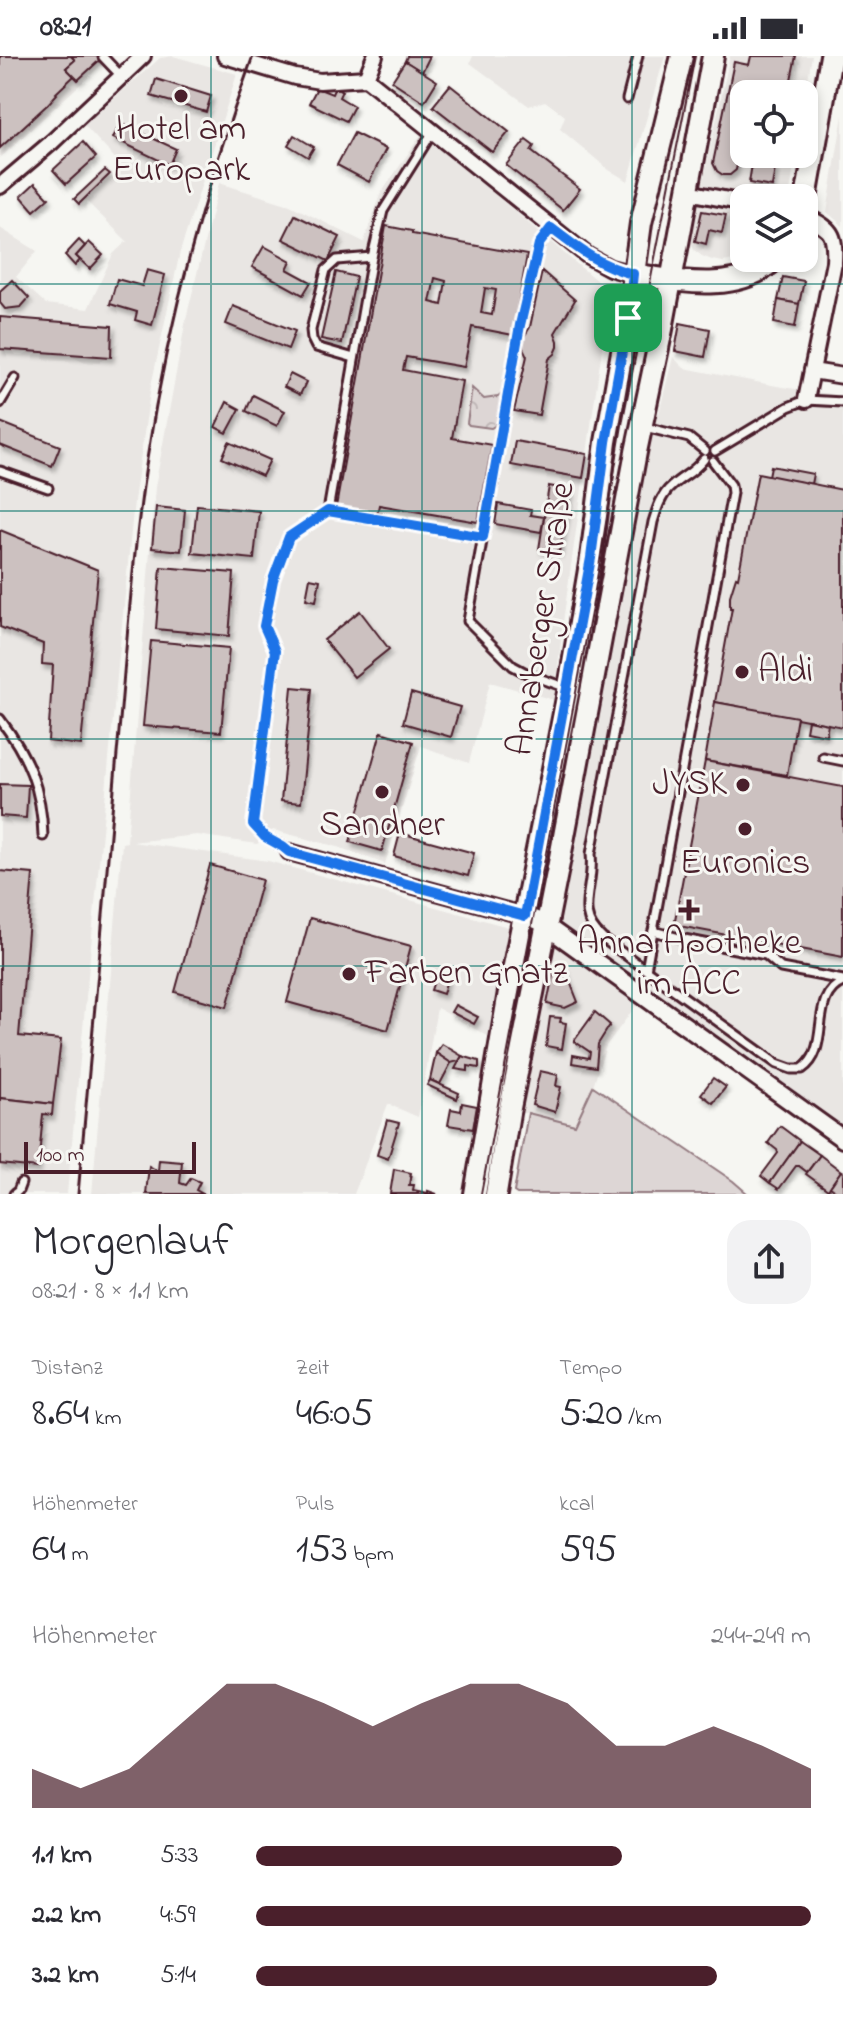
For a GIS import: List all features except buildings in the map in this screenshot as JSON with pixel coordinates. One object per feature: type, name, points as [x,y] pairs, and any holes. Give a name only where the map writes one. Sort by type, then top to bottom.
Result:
[{"type":"main road","name":"Annaberger Straße","points":[[499,1192],[509,1113],[526,1034],[537,921],[569,688],[641,223],[682,56]]},
{"type":"main road","name":"Annaberger Straße","points":[[475,1194],[506,1012],[537,921],[592,692],[713,56]]},
{"type":"main road","points":[[809,184],[831,56]]},
{"type":"main road","points":[[633,274],[705,283],[726,282],[755,272]]},
{"type":"street","points":[[0,186],[52,142],[143,56]]},
{"type":"street","points":[[225,56],[295,77],[320,81],[366,78],[588,256],[610,268],[633,274]]},
{"type":"street","points":[[366,78],[375,56]]},
{"type":"street","points":[[688,192],[730,200]]},
{"type":"street","points":[[806,400],[834,262],[833,236],[818,222]]},
{"type":"street","points":[[812,371],[843,376]]},
{"type":"street","points":[[289,852],[537,921],[843,1139]]},
{"type":"lane","points":[[627,99],[638,56]]},
{"type":"lane","points":[[103,57],[121,76]]},
{"type":"lane","points":[[328,511],[372,257],[383,211],[433,132]]},
{"type":"lane","points":[[551,228],[539,244],[520,325],[468,621],[513,666],[569,688]]},
{"type":"lane","points":[[354,358],[316,347],[311,330],[326,270],[337,260],[372,257]]},
{"type":"lane","points":[[0,403],[15,378]]},
{"type":"lane","points":[[843,402],[806,400],[788,407],[715,451],[711,449],[696,470],[664,494],[657,509],[591,854],[593,868],[587,904],[590,927],[602,938],[777,1064],[798,1070],[808,1066],[814,1058],[828,995],[834,985],[843,981]]},
{"type":"lane","points":[[643,426],[689,438],[731,485],[732,493],[646,970]]},
{"type":"lane","points":[[0,471],[48,488]]},
{"type":"lane","points":[[289,852],[265,837],[253,824],[275,651],[264,626],[273,580],[289,537],[328,511],[483,537]]},
{"type":"lane","points":[[0,719],[12,735],[37,788],[42,804],[43,836]]},
{"type":"lane","points":[[823,757],[843,761]]},
{"type":"lane","points":[[653,931],[766,955],[781,968],[843,981]]},
{"type":"lane","points":[[14,1194],[21,1183]]},
{"type":"shaded area","points":[[0,56],[111,56],[0,158]]},
{"type":"shaded area","points":[[173,56],[237,74],[180,252],[151,386],[134,501],[67,1194],[0,1194],[0,228],[37,251],[16,277],[46,304],[88,309],[113,254],[127,241],[85,200],[122,166],[84,125],[160,58]]},
{"type":"shaded area","points":[[473,56],[665,56],[628,181],[609,170],[560,129],[565,116],[545,101],[529,106],[470,63]]},
{"type":"shaded area","points":[[730,56],[812,56],[808,80],[730,80],[730,168],[794,168],[791,184],[730,184],[730,261],[723,262],[702,256],[690,242]]},
{"type":"shaded area","points":[[843,115],[843,226],[827,212]]},
{"type":"shaded area","points":[[422,133],[610,292],[554,700],[490,682],[469,763],[421,746],[385,864],[338,847],[273,830],[257,844],[197,835],[132,842],[268,861],[512,928],[495,1040],[437,1008],[418,1117],[388,1104],[354,1194],[92,1194],[122,843],[127,842],[155,487],[186,319],[219,183],[290,205],[364,242],[380,195]]},
{"type":"shaded area","points":[[673,357],[684,368],[843,396],[843,1139],[643,996],[606,1046],[593,1086],[575,1125],[522,1113],[533,1060],[538,964],[643,426],[659,413]]},
{"type":"green space","points":[[472,388],[484,399],[502,394],[496,425],[491,428],[467,423]]},
{"type":"green space","points":[[593,1086],[748,1194],[514,1192],[528,1113],[575,1125]]},
{"type":"tram line","points":[[481,1194],[593,602],[623,419],[695,56]]},
{"type":"railway","points":[[78,1194],[130,606],[147,459],[166,356],[190,255],[219,155],[253,56]]},
{"type":"place","name":"Hotel am Europark","points":[[181,96]]},
{"type":"place","name":"Aldi","points":[[742,672]]},
{"type":"place","name":"JYSK","points":[[743,785]]},
{"type":"place","name":"Sandner","points":[[382,792]]},
{"type":"place","name":"Euronics","points":[[745,829]]},
{"type":"place","name":"Anna Apotheke im ACC","points":[[689,910]]},
{"type":"place","name":"Farben Gnatz","points":[[349,974]]},
{"type":"route","points":[[551,228],[588,256],[610,268],[633,274],[628,318],[569,688],[525,916],[289,852],[265,837],[253,824],[275,651],[264,626],[273,580],[289,537],[328,511],[483,537],[520,325],[539,244],[551,228]]}]
